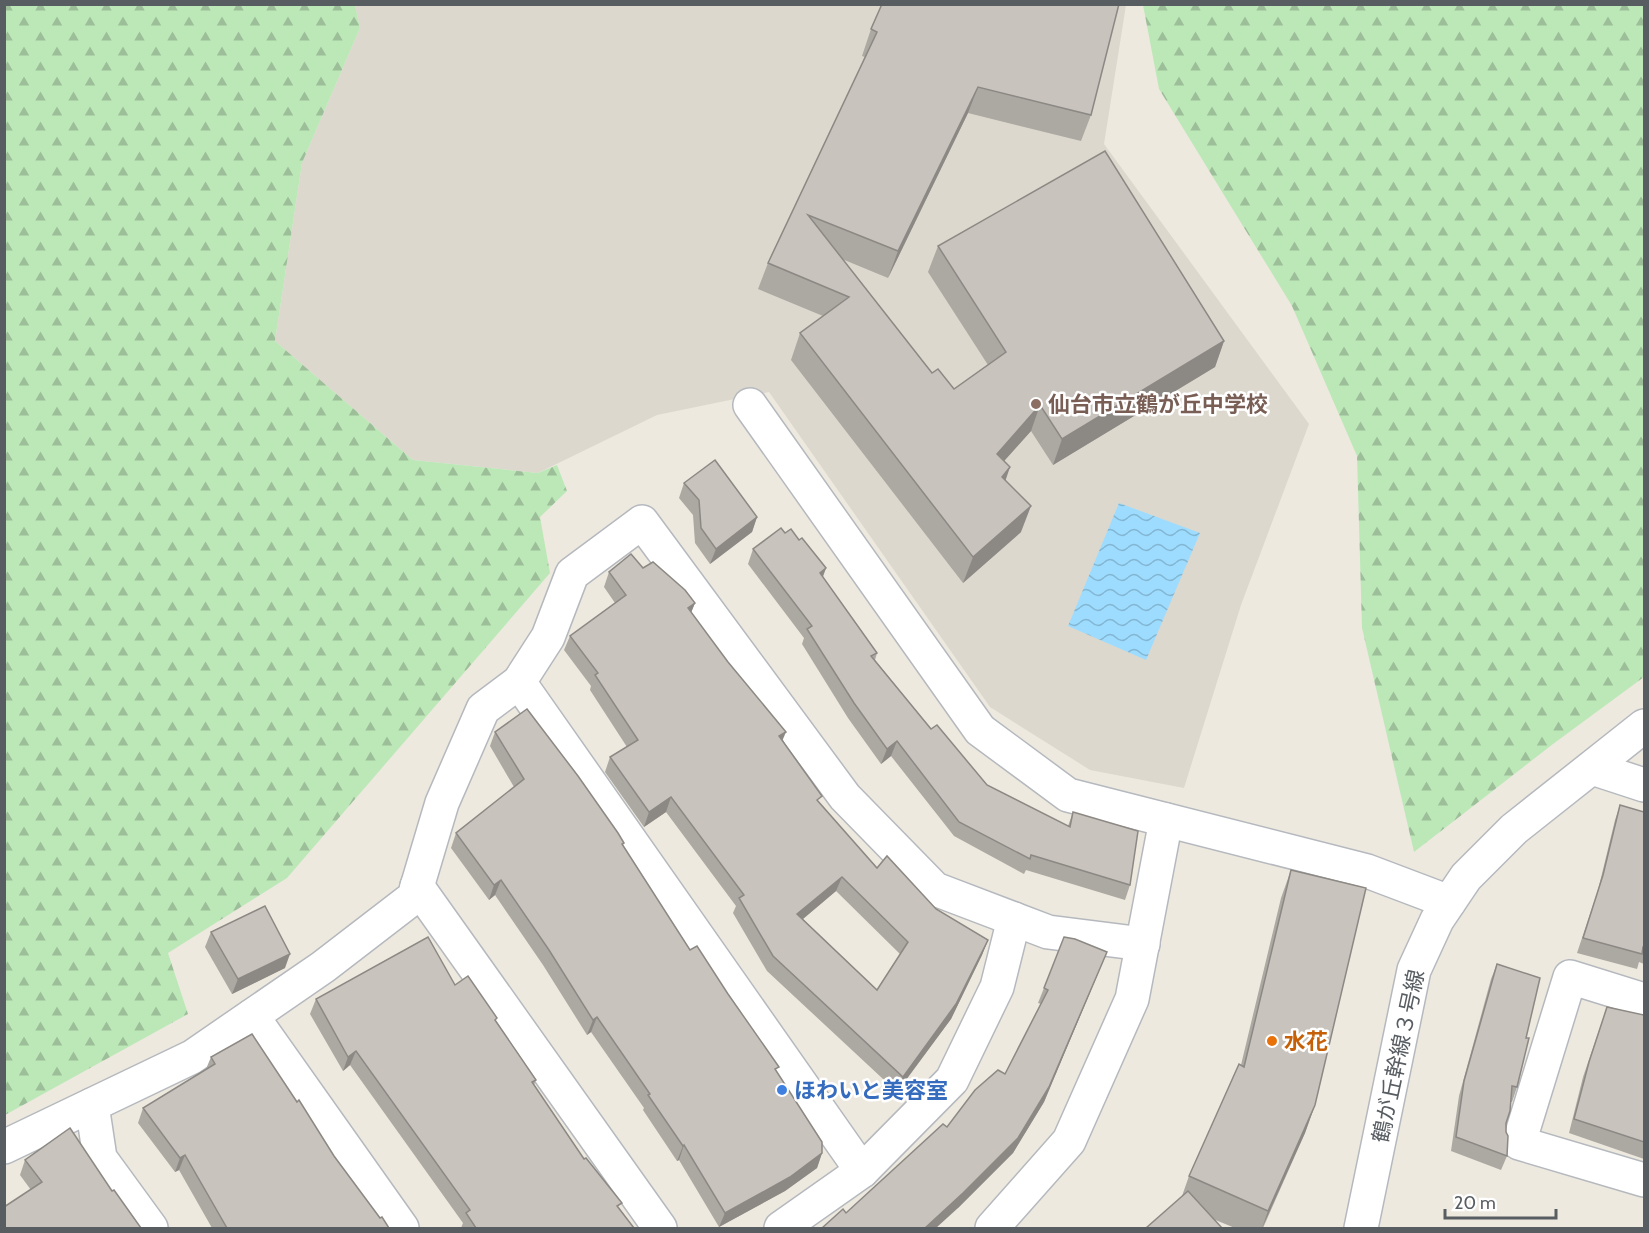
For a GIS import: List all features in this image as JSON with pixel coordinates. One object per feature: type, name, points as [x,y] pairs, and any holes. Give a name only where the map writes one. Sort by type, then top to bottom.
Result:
[{"type":"street","points":[[750,405],[980,730],[1068,795],[1367,871],[1449,903]]},
{"type":"street","points":[[4,1147],[192,1057],[323,967],[414,897],[442,803],[483,709],[519,682],[548,637],[572,574],[642,522],[845,797],[935,889],[1048,932],[1143,944]]},
{"type":"street","points":[[519,682],[862,1171]]},
{"type":"street","name":"鶴が丘幹線３号線","points":[[1361,1228],[1414,970],[1437,920],[1466,877],[1514,829],[1644,726]]},
{"type":"street","points":[[1592,768],[1644,785]]},
{"type":"street","points":[[992,1228],[1069,1141],[1132,999],[1166,820]]},
{"type":"street","points":[[417,886],[660,1228]]},
{"type":"street","points":[[781,1228],[862,1171],[952,1080],[997,987],[1014,919]]},
{"type":"street","points":[[1644,1000],[1570,977],[1519,1143],[1644,1180]]},
{"type":"street","points":[[252,1016],[402,1228]]},
{"type":"street","points":[[93,1105],[100,1158],[151,1228]]},
{"type":"shaded area","name":"仙台市立鶴が丘中学校","points":[[355,5],[1126,5],[1104,144],[1309,424],[1241,605],[1184,788],[1090,770],[990,707],[769,392],[657,415],[538,473],[413,460],[275,341],[302,163],[360,28]]},
{"type":"green space","points":[[5,4],[355,5],[360,28],[302,163],[275,341],[413,460],[538,473],[557,465],[567,491],[540,517],[550,573],[287,878],[168,953],[188,1014],[5,1115]]},
{"type":"green space","points":[[1143,5],[1644,5],[1644,677],[1414,852],[1362,628],[1357,456],[1292,306],[1159,89]]},
{"type":"water","points":[[1119,503],[1200,533],[1146,660],[1068,626]]},
{"type":"building","points":[[882,4],[1119,4],[1091,115],[978,87],[898,251],[808,215],[932,373],[938,369],[954,389],[1006,352],[938,246],[1105,151],[1224,341],[1062,439],[1040,405],[997,454],[1010,467],[1002,477],[1031,506],[973,557],[800,333],[849,297],[768,263],[877,32],[871,29]]},
{"type":"building","points":[[715,460],[757,517],[716,549],[701,528],[699,500],[684,483]]},
{"type":"building","points":[[781,528],[785,533],[791,529],[799,540],[802,538],[826,568],[820,573],[877,653],[871,656],[931,729],[937,725],[987,785],[1070,827],[1073,812],[1138,831],[1130,885],[1031,855],[1030,859],[959,822],[897,741],[887,749],[854,703],[807,629],[812,626],[753,549]]},
{"type":"building","points":[[631,554],[643,568],[653,562],[685,590],[695,603],[688,608],[728,662],[786,732],[779,736],[822,796],[817,800],[877,868],[887,856],[936,909],[988,940],[956,1004],[903,1077],[773,956],[739,898],[744,895],[671,797],[649,812],[610,757],[638,740],[595,675],[598,673],[570,636],[626,595],[609,572]],"holes":[[[842,877],[908,942],[877,990],[797,914]]]},
{"type":"building","points":[[527,709],[618,833],[624,843],[622,844],[690,950],[697,946],[779,1067],[775,1069],[822,1142],[822,1153],[790,1177],[725,1213],[684,1145],[648,1095],[650,1094],[597,1017],[593,1020],[501,880],[494,885],[456,833],[524,779],[495,732]]},
{"type":"building","points":[[1620,805],[1644,812],[1644,947],[1642,954],[1583,938],[1603,875]]},
{"type":"building","points":[[1291,870],[1366,888],[1315,1105],[1268,1211],[1189,1176],[1239,1064],[1244,1067]]},
{"type":"building","points":[[265,906],[290,954],[238,979],[211,932]]},
{"type":"building","points":[[428,937],[455,985],[468,976],[536,1080],[532,1082],[584,1159],[586,1158],[622,1203],[617,1206],[634,1228],[476,1228],[466,1213],[470,1210],[356,1051],[348,1057],[316,999]]},
{"type":"building","points":[[1064,937],[1107,952],[1049,1087],[1018,1138],[925,1228],[822,1228],[843,1209],[846,1213],[943,1124],[947,1127],[975,1090],[998,1070],[1005,1074],[1048,990],[1044,988]]},
{"type":"building","points":[[1497,964],[1540,978],[1517,1087],[1512,1086],[1510,1111],[1506,1123],[1507,1156],[1456,1137],[1464,1081]]},
{"type":"building","points":[[1607,1007],[1644,1015],[1644,1142],[1574,1119]]},
{"type":"building","points":[[252,1034],[297,1102],[299,1100],[334,1156],[389,1228],[227,1228],[185,1155],[180,1158],[143,1108],[215,1064],[211,1057]]},
{"type":"building","points":[[70,1128],[112,1191],[114,1190],[141,1228],[4,1228],[4,1207],[42,1182],[25,1160]]},
{"type":"building","points":[[1188,1191],[1222,1228],[1146,1228]]},
{"type":"place","name":"仙台市立鶴が丘中学校","points":[[1036,404]]},
{"type":"place","name":"水花","points":[[1272,1041]]},
{"type":"place","name":"ほわいと美容室","points":[[782,1090]]}]
